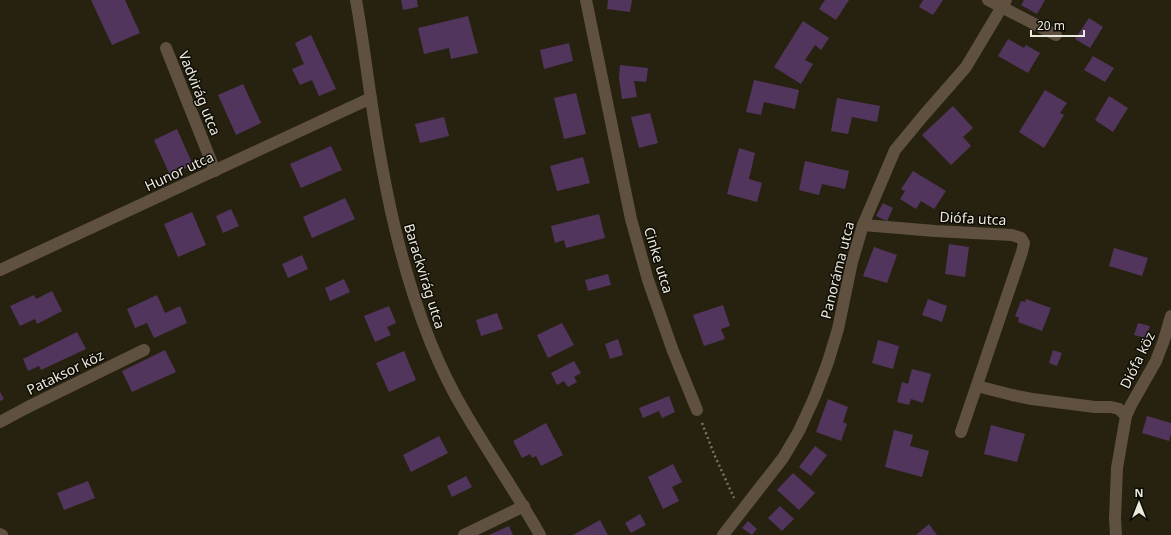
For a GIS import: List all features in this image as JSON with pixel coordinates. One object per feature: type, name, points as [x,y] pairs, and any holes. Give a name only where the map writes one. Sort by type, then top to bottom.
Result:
[{"type":"street","name":"Barackvirág utca","points":[[356,0],[382,170],[393,223],[414,300],[446,378],[465,414],[524,506],[540,535]]},
{"type":"street","name":"Cinke utca","points":[[586,0],[630,219],[648,280],[673,351],[697,410]]},
{"type":"street","points":[[988,0],[1004,4],[1056,35]]},
{"type":"street","name":"Panoráma utca","points":[[723,535],[783,458],[799,431],[815,396],[828,362],[838,329],[852,262],[863,225],[895,150],[966,67],[1004,4]]},
{"type":"street","name":"Vadvirág utca","points":[[166,48],[215,171]]},
{"type":"street","name":"Hunor utca","points":[[0,270],[371,98]]},
{"type":"street","name":"Diófa utca","points":[[863,225],[1012,235],[1021,238],[1024,242],[1022,252],[961,432]]},
{"type":"street","name":"Diófa köz","points":[[1126,416],[1156,360],[1171,316]]},
{"type":"street","name":"Pataksor köz","points":[[0,422],[144,350]]},
{"type":"street","points":[[977,386],[1032,399],[1095,407],[1111,407],[1119,409],[1126,416],[1117,468],[1115,520],[1116,535]]},
{"type":"street","points":[[464,535],[524,506]]},
{"type":"path","points":[[697,410],[714,454],[734,497],[735,518]]},
{"type":"building","points":[[91,0],[125,0],[140,33],[112,45]]},
{"type":"building","points":[[401,0],[417,0],[418,7],[403,10]]},
{"type":"building","points":[[608,0],[632,0],[630,12],[607,9]]},
{"type":"building","points":[[825,0],[849,0],[836,20],[819,9]]},
{"type":"building","points":[[923,0],[943,0],[933,15],[919,7]]},
{"type":"building","points":[[1024,0],[1045,0],[1037,14],[1021,5]]},
{"type":"building","points":[[468,16],[478,53],[451,59],[449,48],[424,54],[418,28]]},
{"type":"building","points":[[1089,18],[1103,27],[1090,48],[1075,39]]},
{"type":"building","points":[[803,21],[829,38],[821,50],[815,45],[805,60],[813,64],[801,84],[774,67]]},
{"type":"building","points":[[311,35],[336,89],[319,96],[312,80],[300,85],[292,69],[304,64],[295,43]]},
{"type":"building","points":[[1008,39],[1024,48],[1026,45],[1040,53],[1028,73],[998,56]]},
{"type":"building","points":[[569,43],[573,61],[544,69],[540,50]]},
{"type":"building","points":[[1093,56],[1114,68],[1105,82],[1084,70]]},
{"type":"building","points":[[620,65],[648,68],[646,82],[634,81],[637,97],[622,99],[619,78]]},
{"type":"building","points":[[754,80],[799,90],[795,109],[764,102],[761,115],[746,112]]},
{"type":"building","points":[[243,84],[261,123],[236,135],[218,95]]},
{"type":"building","points":[[1045,90],[1067,103],[1060,113],[1064,115],[1044,148],[1019,132]]},
{"type":"building","points":[[576,93],[586,134],[564,139],[554,98]]},
{"type":"building","points":[[1109,96],[1128,108],[1113,132],[1095,120]]},
{"type":"building","points":[[837,98],[880,106],[877,122],[852,117],[848,134],[831,131]]},
{"type":"building","points":[[953,106],[973,128],[963,137],[971,146],[951,165],[922,135]]},
{"type":"building","points":[[650,113],[658,143],[639,148],[631,117]]},
{"type":"building","points":[[444,117],[449,136],[420,143],[415,124]]},
{"type":"building","points":[[177,129],[193,165],[170,175],[154,140]]},
{"type":"building","points":[[331,146],[342,170],[301,188],[290,164]]},
{"type":"building","points":[[739,148],[755,153],[749,179],[762,183],[757,202],[727,194]]},
{"type":"building","points":[[583,157],[590,183],[557,191],[550,166]]},
{"type":"building","points":[[805,161],[849,171],[845,189],[822,184],[819,195],[799,190]]},
{"type":"building","points":[[913,171],[946,191],[934,209],[921,201],[916,209],[900,199],[905,191],[901,189]]},
{"type":"building","points":[[345,198],[355,219],[312,238],[303,217]]},
{"type":"building","points":[[883,203],[893,208],[887,221],[876,216]]},
{"type":"building","points":[[231,209],[239,226],[223,233],[216,216]]},
{"type":"building","points":[[192,212],[206,245],[178,257],[164,224]]},
{"type":"building","points":[[599,214],[605,238],[566,248],[564,240],[555,243],[551,226]]},
{"type":"building","points":[[949,244],[969,247],[965,277],[945,274]]},
{"type":"building","points":[[874,247],[897,255],[887,283],[863,276]]},
{"type":"building","points":[[1114,248],[1148,258],[1142,276],[1109,266]]},
{"type":"building","points":[[302,255],[308,269],[288,278],[282,264]]},
{"type":"building","points":[[608,274],[611,285],[588,291],[585,280]]},
{"type":"building","points":[[344,279],[350,292],[330,301],[325,288]]},
{"type":"building","points":[[52,291],[62,311],[37,324],[35,319],[20,326],[10,306],[34,295],[36,299]]},
{"type":"building","points":[[157,295],[165,313],[180,306],[187,323],[154,338],[147,323],[135,328],[127,309]]},
{"type":"building","points":[[928,299],[947,306],[942,322],[922,315]]},
{"type":"building","points":[[1026,299],[1051,308],[1042,331],[1018,322],[1019,318],[1015,316],[1021,301],[1025,302]]},
{"type":"building","points":[[723,305],[730,326],[721,329],[725,339],[704,346],[693,315]]},
{"type":"building","points":[[389,306],[396,323],[387,327],[391,335],[375,342],[364,316]]},
{"type":"building","points":[[497,313],[503,329],[481,336],[476,320]]},
{"type":"building","points":[[562,323],[574,345],[548,358],[537,335]]},
{"type":"building","points":[[1138,323],[1150,326],[1146,338],[1134,335]]},
{"type":"building","points":[[77,332],[86,349],[41,370],[39,366],[28,371],[23,359]]},
{"type":"building","points":[[618,339],[623,355],[610,359],[605,344]]},
{"type":"building","points":[[878,340],[899,346],[893,369],[872,363]]},
{"type":"building","points":[[165,350],[176,372],[132,392],[122,371]]},
{"type":"building","points":[[1053,350],[1062,353],[1057,366],[1049,363]]},
{"type":"building","points":[[404,351],[416,380],[389,392],[376,363]]},
{"type":"building","points":[[574,361],[581,373],[574,377],[577,382],[568,387],[564,381],[557,385],[551,373]]},
{"type":"building","points":[[912,369],[931,374],[923,403],[911,399],[909,405],[897,402],[902,382],[908,384]]},
{"type":"building","points":[[0,392],[4,399],[0,401]]},
{"type":"building","points":[[669,396],[675,412],[662,418],[659,411],[643,418],[639,408]]},
{"type":"building","points":[[828,399],[848,407],[843,422],[847,424],[841,441],[816,432]]},
{"type":"building","points":[[1147,416],[1171,423],[1171,434],[1169,441],[1142,433]]},
{"type":"building","points":[[546,423],[563,455],[541,466],[536,456],[532,458],[530,454],[522,458],[513,441]]},
{"type":"building","points":[[991,425],[1025,434],[1017,462],[984,454]]},
{"type":"building","points":[[894,430],[913,435],[910,446],[929,451],[922,477],[885,467]]},
{"type":"building","points":[[439,436],[448,453],[411,472],[403,455]]},
{"type":"building","points":[[815,446],[827,455],[811,476],[799,467]]},
{"type":"building","points":[[673,464],[682,482],[672,487],[679,501],[663,509],[648,477]]},
{"type":"building","points":[[793,473],[815,493],[799,510],[777,490]]},
{"type":"building","points":[[466,476],[472,487],[452,497],[447,486]]},
{"type":"building","points":[[88,481],[95,498],[64,510],[57,493]]},
{"type":"building","points":[[780,506],[794,519],[782,531],[768,518]]},
{"type":"building","points":[[640,514],[646,525],[631,533],[625,523]]},
{"type":"building","points":[[600,520],[608,535],[573,535]]},
{"type":"building","points":[[748,521],[757,529],[752,535],[742,528]]},
{"type":"building","points":[[929,524],[937,535],[916,535]]},
{"type":"building","points":[[509,526],[513,535],[489,535]]}]
